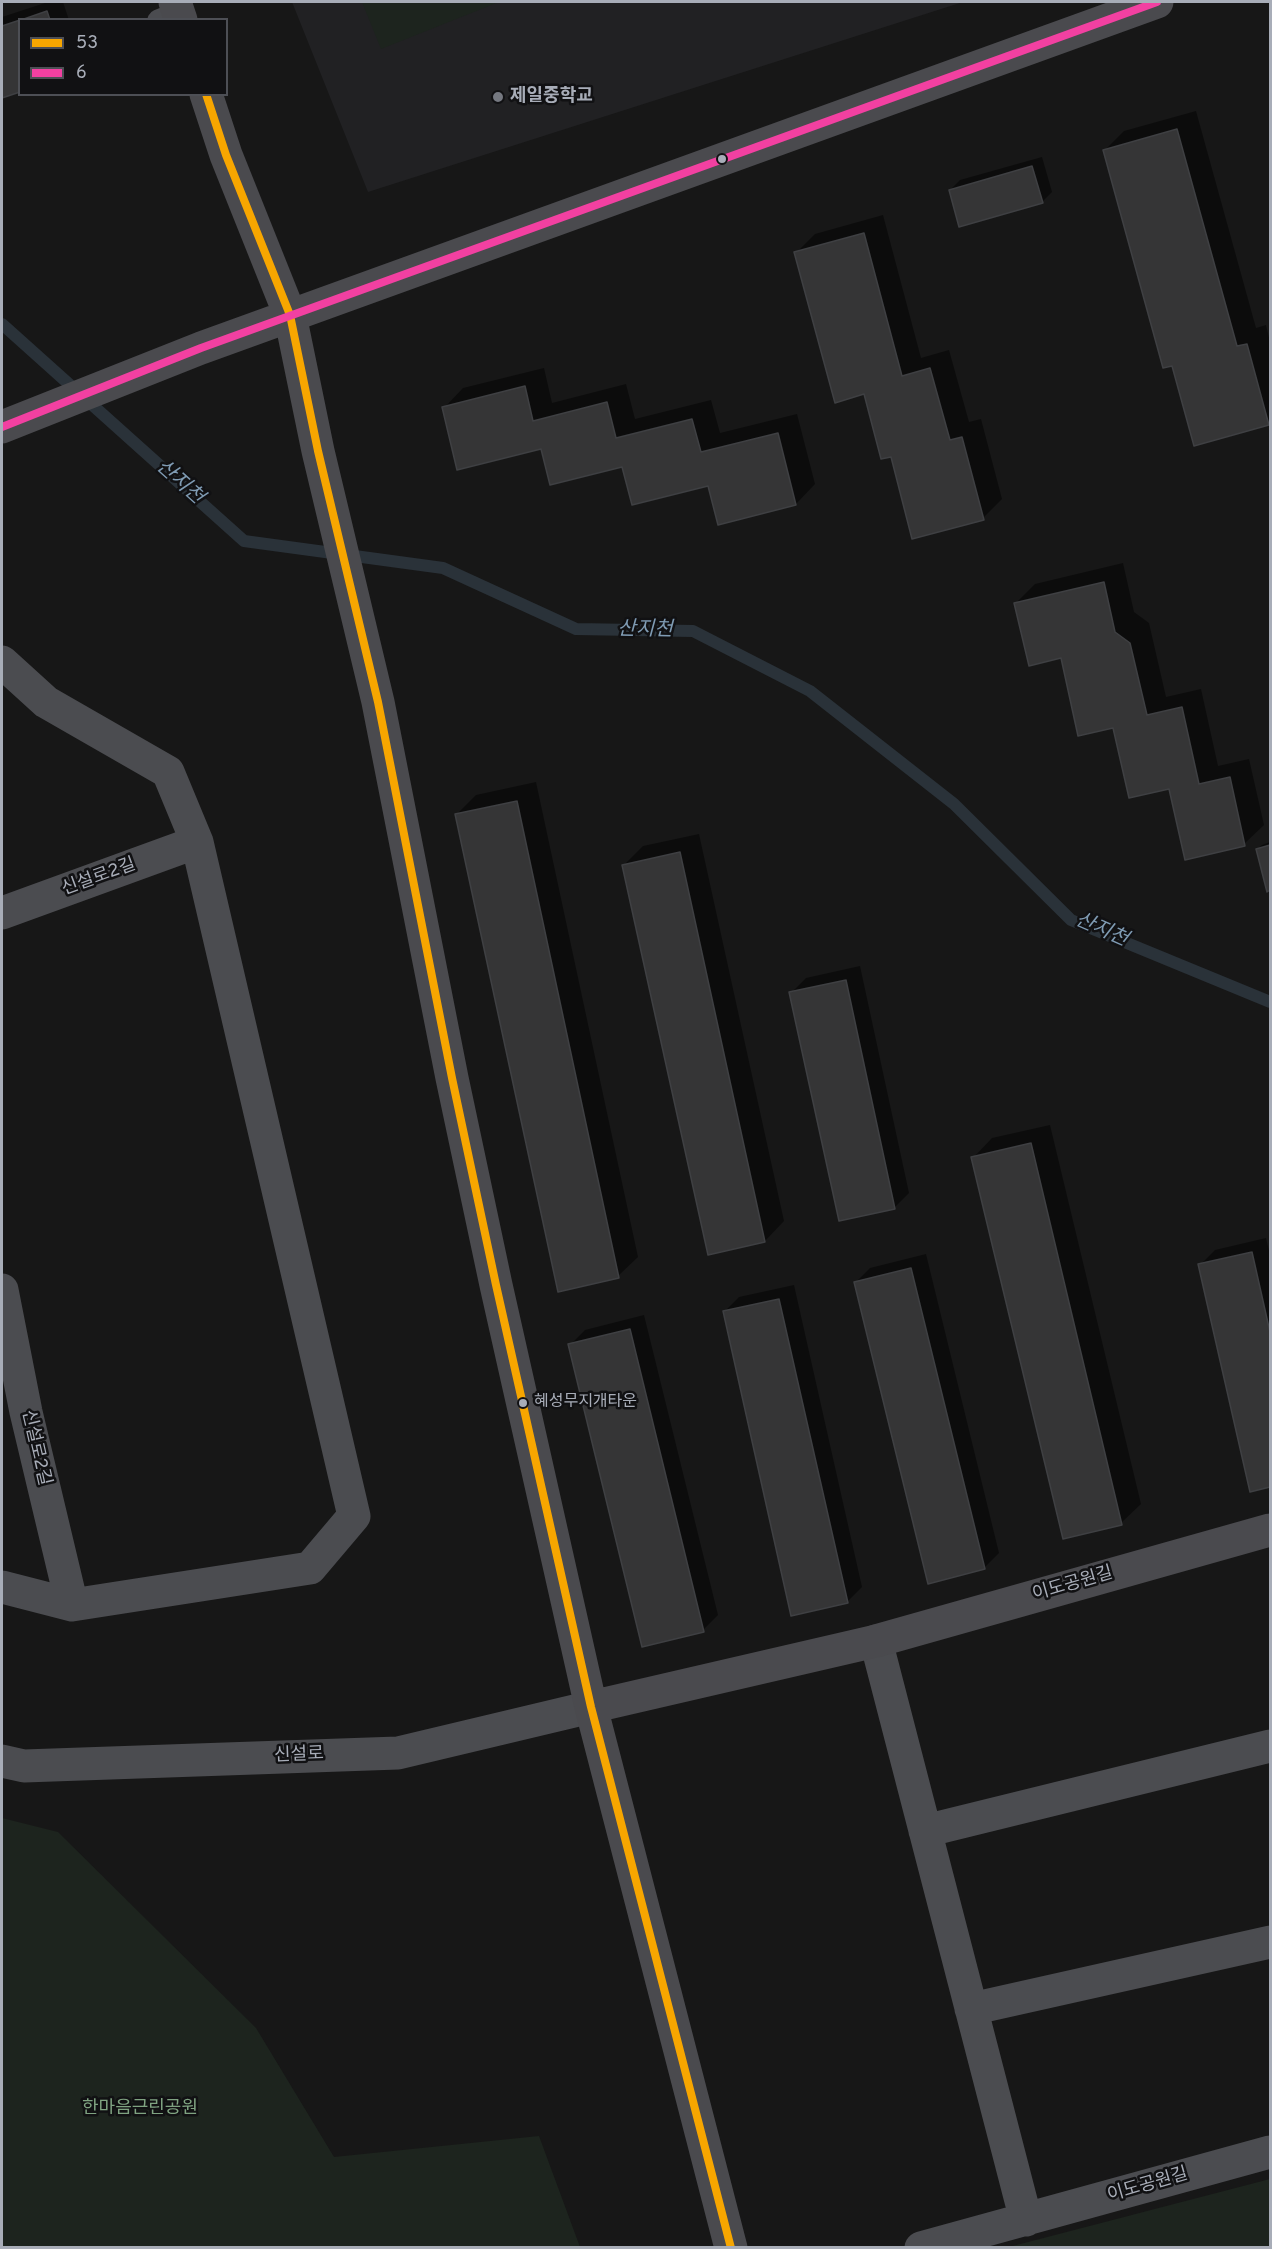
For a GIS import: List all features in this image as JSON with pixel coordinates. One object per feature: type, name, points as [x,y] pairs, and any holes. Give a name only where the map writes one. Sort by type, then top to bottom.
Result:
[{"type":"main road","points":[[2,427],[290,315],[1157,2]]},
{"type":"main road","points":[[207,96],[226,154],[290,315],[318,452],[378,702],[469,1158],[591,1707],[731,2247]]},
{"type":"main road","name":"이도공원길","points":[[591,1707],[876,1641],[1270,1530]]},
{"type":"street","points":[[2,662],[46,702],[168,772],[197,842],[354,1516],[310,1568],[72,1605],[2,1587]]},
{"type":"street","name":"신설로2길","points":[[2,914],[197,842]]},
{"type":"street","name":"신설로2길","points":[[2,1290],[26,1412],[72,1605]]},
{"type":"street","points":[[876,1641],[1026,2220]]},
{"type":"street","name":"신설로","points":[[2,1761],[24,1766],[398,1753],[591,1707]]},
{"type":"street","points":[[925,1831],[1270,1746]]},
{"type":"street","points":[[971,2009],[1270,1942]]},
{"type":"street","name":"이도공원길","points":[[921,2247],[1026,2220],[1270,2151]]},
{"type":"shaded area","name":"제일중학교","points":[[292,2],[963,2],[368,192]]},
{"type":"green space","points":[[362,2],[499,2],[381,49]]},
{"type":"green space","name":"한마음근린공원","points":[[2,1818],[58,1832],[256,2028],[334,2157],[539,2136],[580,2247],[2,2247]]},
{"type":"green space","points":[[1270,2179],[1270,2247],[1009,2247]]},
{"type":"building","points":[[47,11],[49,18],[27,18]]},
{"type":"building","points":[[18,21],[18,93],[2,98],[2,26]]},
{"type":"building","points":[[1177,129],[1237,346],[1247,344],[1269,425],[1194,446],[1172,366],[1163,368],[1103,150]]},
{"type":"building","points":[[1032,166],[1043,203],[959,227],[949,190]]},
{"type":"building","points":[[864,233],[902,376],[930,368],[950,440],[962,437],[984,520],[912,539],[891,457],[881,459],[864,394],[835,403],[794,252]]},
{"type":"building","points":[[525,386],[533,421],[607,402],[616,438],[692,419],[701,452],[778,433],[796,505],[718,525],[708,486],[632,505],[622,467],[550,485],[541,449],[457,470],[442,407]]},
{"type":"building","points":[[1104,582],[1115,632],[1130,643],[1147,715],[1182,707],[1199,784],[1230,777],[1245,846],[1185,860],[1169,789],[1129,798],[1113,728],[1078,736],[1061,658],[1029,666],[1014,603]]},
{"type":"building","points":[[517,801],[619,1278],[558,1292],[455,814]]},
{"type":"building","points":[[1270,845],[1270,890],[1267,892],[1256,849]]},
{"type":"building","points":[[680,852],[765,1242],[708,1255],[622,865]]},
{"type":"building","points":[[846,980],[895,1209],[839,1221],[789,992]]},
{"type":"building","points":[[1031,1143],[1122,1525],[1063,1539],[971,1157]]},
{"type":"building","points":[[1252,1252],[1270,1332],[1270,1487],[1250,1492],[1198,1264]]},
{"type":"building","points":[[911,1268],[985,1569],[928,1584],[854,1282]]},
{"type":"building","points":[[779,1299],[848,1603],[791,1616],[723,1311]]},
{"type":"building","points":[[630,1329],[704,1632],[642,1647],[568,1344]]},
{"type":"waterway","name":"산지천","points":[[2,324],[244,541],[443,568],[576,629],[693,631],[810,691],[954,804],[1071,920],[1270,1002]]},
{"type":"transit line","name":"6","points":[[2,427],[201,348],[1157,2]]},
{"type":"transit line","name":"53","points":[[207,96],[226,155],[290,315],[318,451],[378,702],[452,1078],[591,1707],[731,2248]]},
{"type":"place","name":"제일중학교","points":[[498,97]]},
{"type":"place","name":"혜성무지개타운","points":[[523,1403]]}]
